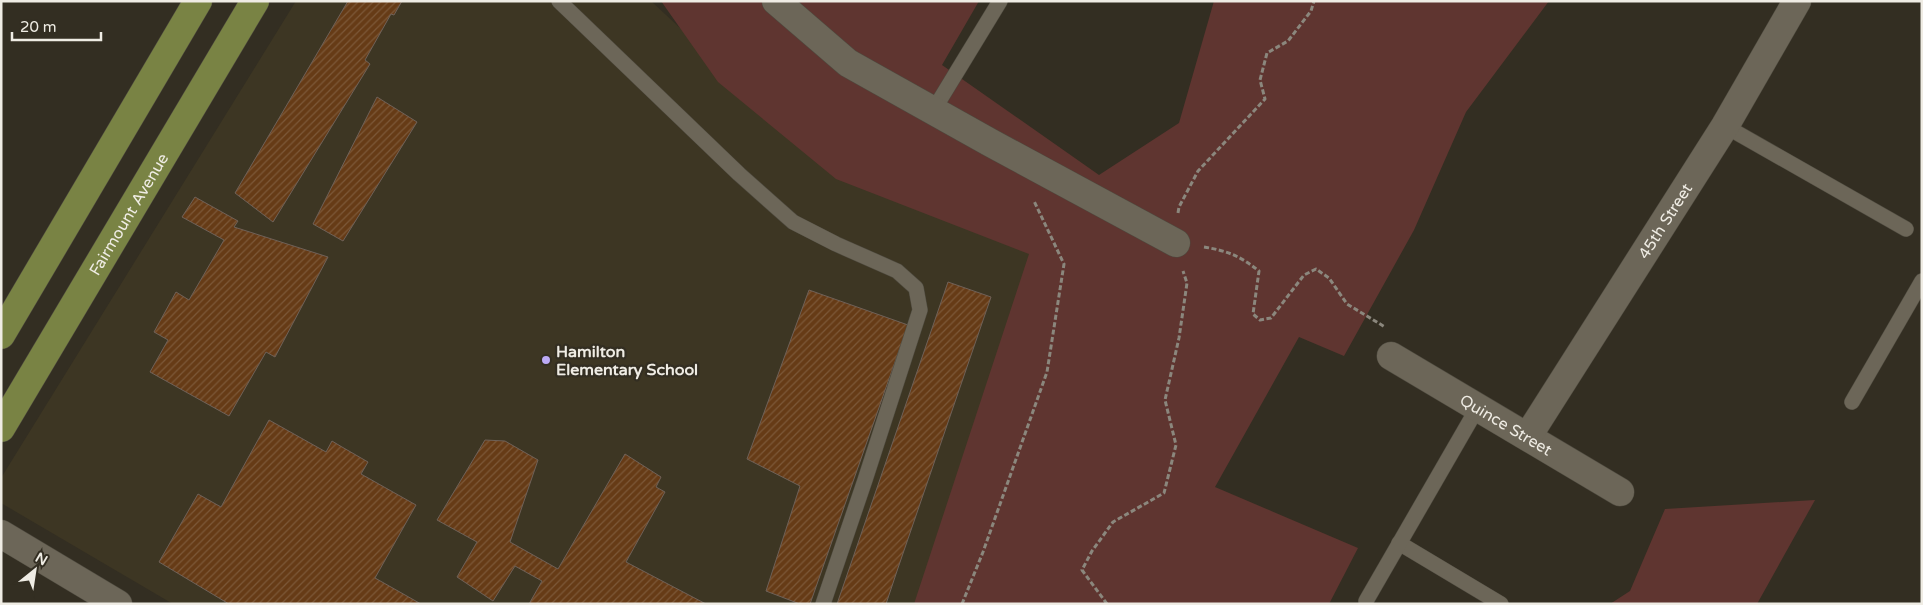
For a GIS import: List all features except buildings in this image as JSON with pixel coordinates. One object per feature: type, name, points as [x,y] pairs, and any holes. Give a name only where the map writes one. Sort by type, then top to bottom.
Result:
[{"type":"main road","points":[[1,335],[198,1]]},
{"type":"main road","name":"Fairmount Avenue","points":[[1,428],[255,1]]},
{"type":"street","points":[[776,1],[848,63],[1176,242]]},
{"type":"street","name":"45th Street","points":[[1528,436],[1725,126],[1797,1]]},
{"type":"street","name":"Quince Street","points":[[1392,344],[1478,407],[1620,492]]},
{"type":"street","points":[[1,534],[118,604]]},
{"type":"lane","points":[[559,1],[739,174],[793,222],[836,244],[897,271],[916,288],[920,310],[865,480],[822,604]]},
{"type":"lane","points":[[933,111],[1000,1]]},
{"type":"lane","points":[[1725,126],[1906,229]]},
{"type":"lane","points":[[1852,402],[1922,281]]},
{"type":"lane","points":[[1366,601],[1478,407]]},
{"type":"lane","points":[[1399,543],[1501,604]]},
{"type":"path","points":[[1107,604],[1082,570],[1092,551],[1113,522],[1164,493],[1176,445],[1164,400],[1179,338],[1187,283],[1176,242],[1179,207],[1198,171],[1265,99],[1260,80],[1267,53],[1288,41],[1311,12],[1314,1]]},
{"type":"path","points":[[962,604],[983,552],[1048,372],[1064,264],[1038,205],[1032,197]]},
{"type":"path","points":[[1176,242],[1220,249],[1243,258],[1258,270],[1254,314],[1260,320],[1271,318],[1304,274],[1316,269],[1329,278],[1348,304],[1392,344]]},
{"type":"shaded area","name":"Hamilton Elementary School","points":[[296,1],[651,1],[798,138],[1060,243],[929,604],[173,604],[1,503],[1,478]]},
{"type":"shaded area","points":[[661,1],[979,1],[942,65],[1099,175],[1179,123],[1214,1],[1549,1],[1466,112],[1414,230],[1344,356],[1299,337],[1215,487],[1358,548],[1329,604],[914,604],[1029,254],[836,179],[718,82]]},
{"type":"shaded area","points":[[1815,500],[1757,604],[1610,604],[1630,591],[1665,509]]},
{"type":"place","name":"Hamilton Elementary School","points":[[546,360]]}]
